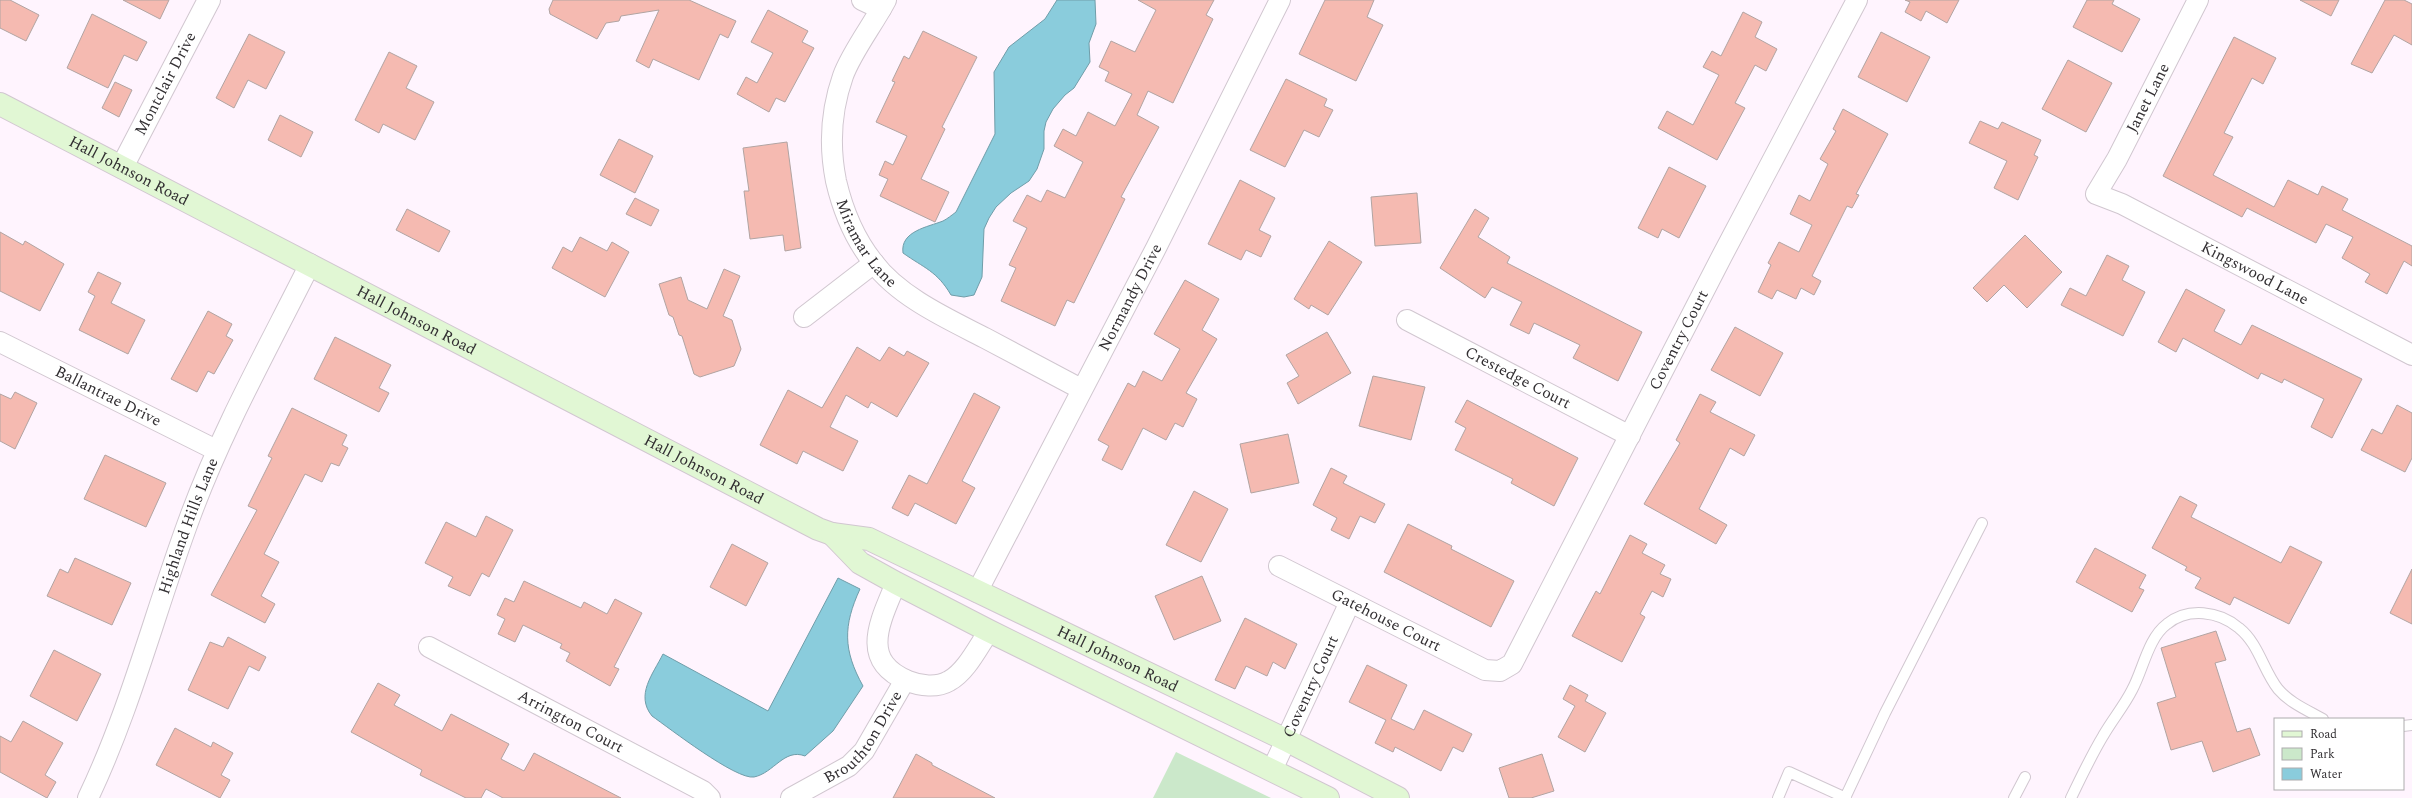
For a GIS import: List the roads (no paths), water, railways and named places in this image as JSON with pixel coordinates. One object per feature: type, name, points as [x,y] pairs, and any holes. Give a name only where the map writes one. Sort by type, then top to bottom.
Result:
[{"type":"main road","name":"Hall Johnson Road","points":[[0,104],[811,526],[832,534],[869,539],[1286,740],[1398,798]]},
{"type":"main road","name":"Hall Johnson Road","points":[[832,534],[860,564],[989,631],[1328,798]]},
{"type":"street","name":"Montclair Drive","points":[[122,167],[209,0]]},
{"type":"street","points":[[862,0],[884,5]]},
{"type":"street","name":"Normandy Drive","points":[[977,592],[1081,389],[1160,240],[1280,0]]},
{"type":"street","name":"Coventry Court","points":[[1494,672],[1512,664],[1857,0]]},
{"type":"street","name":"Janet Lane","points":[[2096,194],[2117,159],[2198,0]]},
{"type":"street","name":"Miramar Lane","points":[[884,5],[843,75],[834,108],[831,139],[834,169],[841,200],[853,232],[874,263],[890,280],[930,310],[1081,389]]},
{"type":"street","name":"Kingswood Lane","points":[[2096,194],[2122,204],[2412,355]]},
{"type":"street","points":[[804,317],[874,263]]},
{"type":"street","name":"Highland Hills Lane","points":[[88,798],[128,705],[189,518],[216,450],[310,264]]},
{"type":"street","name":"Crestedge Court","points":[[1407,320],[1630,436]]},
{"type":"street","name":"Ballantrae Drive","points":[[0,342],[216,450]]},
{"type":"street","name":"Gatehouse Court","points":[[1279,566],[1411,634],[1485,670],[1494,672]]},
{"type":"street","points":[[896,583],[878,626],[877,645],[882,663],[894,675],[905,680],[929,686],[950,681],[961,672],[989,631]]},
{"type":"street","name":"Coventry Court","points":[[1272,770],[1350,602]]},
{"type":"street","name":"Arrington Court","points":[[429,647],[703,791],[710,798]]},
{"type":"street","name":"Brouthton Drive","points":[[791,798],[815,792],[849,766],[864,751],[905,680]]},
{"type":"lane","points":[[1778,798],[1789,772],[1846,798],[1889,706],[1982,523]]},
{"type":"lane","points":[[2070,798],[2102,737],[2132,692],[2143,670],[2154,640],[2166,624],[2188,613],[2216,615],[2239,627],[2251,639],[2277,688],[2291,702],[2321,718]]},
{"type":"lane","points":[[2014,798],[2025,777]]},
{"type":"water","points":[[1057,0],[1095,0],[1096,24],[1089,43],[1090,62],[1074,88],[1065,95],[1053,109],[1046,122],[1044,131],[1044,149],[1037,169],[1029,181],[1011,193],[996,207],[989,218],[984,229],[982,277],[974,295],[964,297],[951,295],[941,280],[903,253],[903,246],[910,235],[916,231],[943,221],[956,212],[995,134],[994,72],[1009,47],[1045,19]]},
{"type":"water","points":[[838,578],[860,589],[850,615],[848,638],[852,661],[863,686],[833,731],[805,756],[798,754],[791,755],[761,775],[754,777],[745,776],[718,762],[652,716],[647,708],[645,692],[663,654],[768,711]]}]
